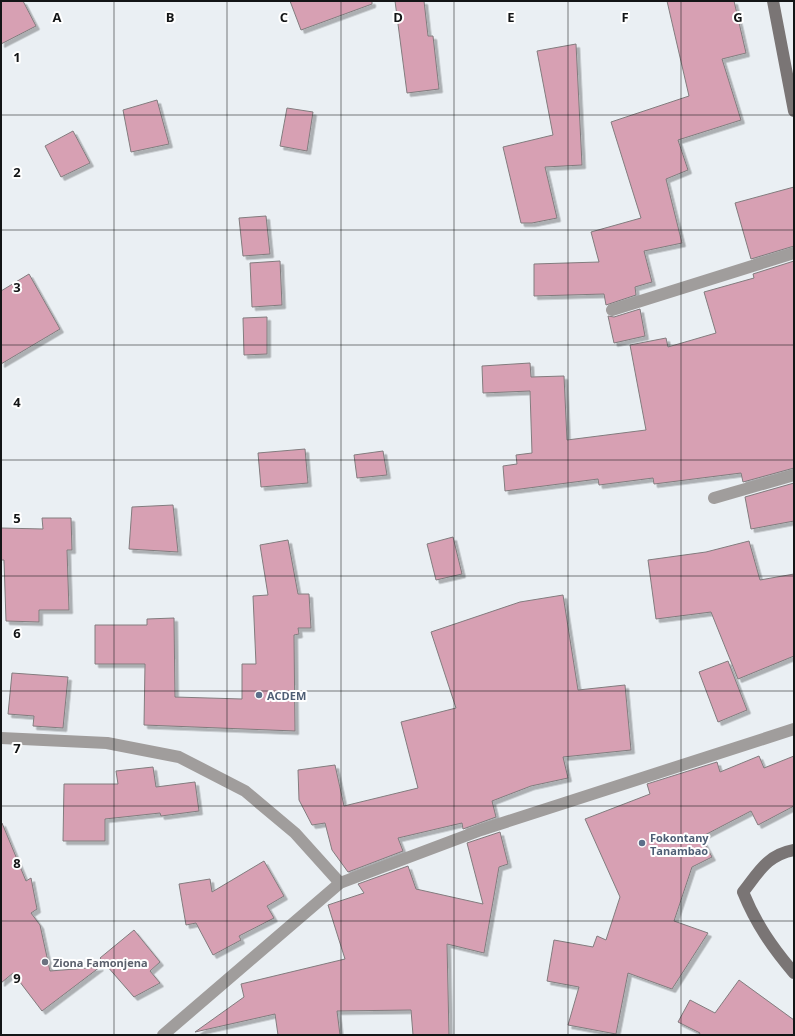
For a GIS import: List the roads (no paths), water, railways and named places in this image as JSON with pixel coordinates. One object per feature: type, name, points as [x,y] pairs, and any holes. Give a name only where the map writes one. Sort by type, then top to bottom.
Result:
[{"type":"street","points":[[773,1],[794,111]]},
{"type":"street","points":[[612,310],[794,253]]},
{"type":"street","points":[[714,498],[794,475]]},
{"type":"street","points":[[163,1035],[340,883],[481,830],[794,729]]},
{"type":"street","points":[[1,738],[107,742],[179,757],[245,791],[295,833],[340,883]]},
{"type":"street","points":[[794,850],[779,853],[769,861],[743,892],[754,919],[777,953],[794,973]]},
{"type":"place","name":"ACDEM","points":[[259,695]]},
{"type":"place","name":"Fokontany Tanambao","points":[[642,843]]},
{"type":"place","name":"Ziona Famonjena","points":[[45,962]]}]
